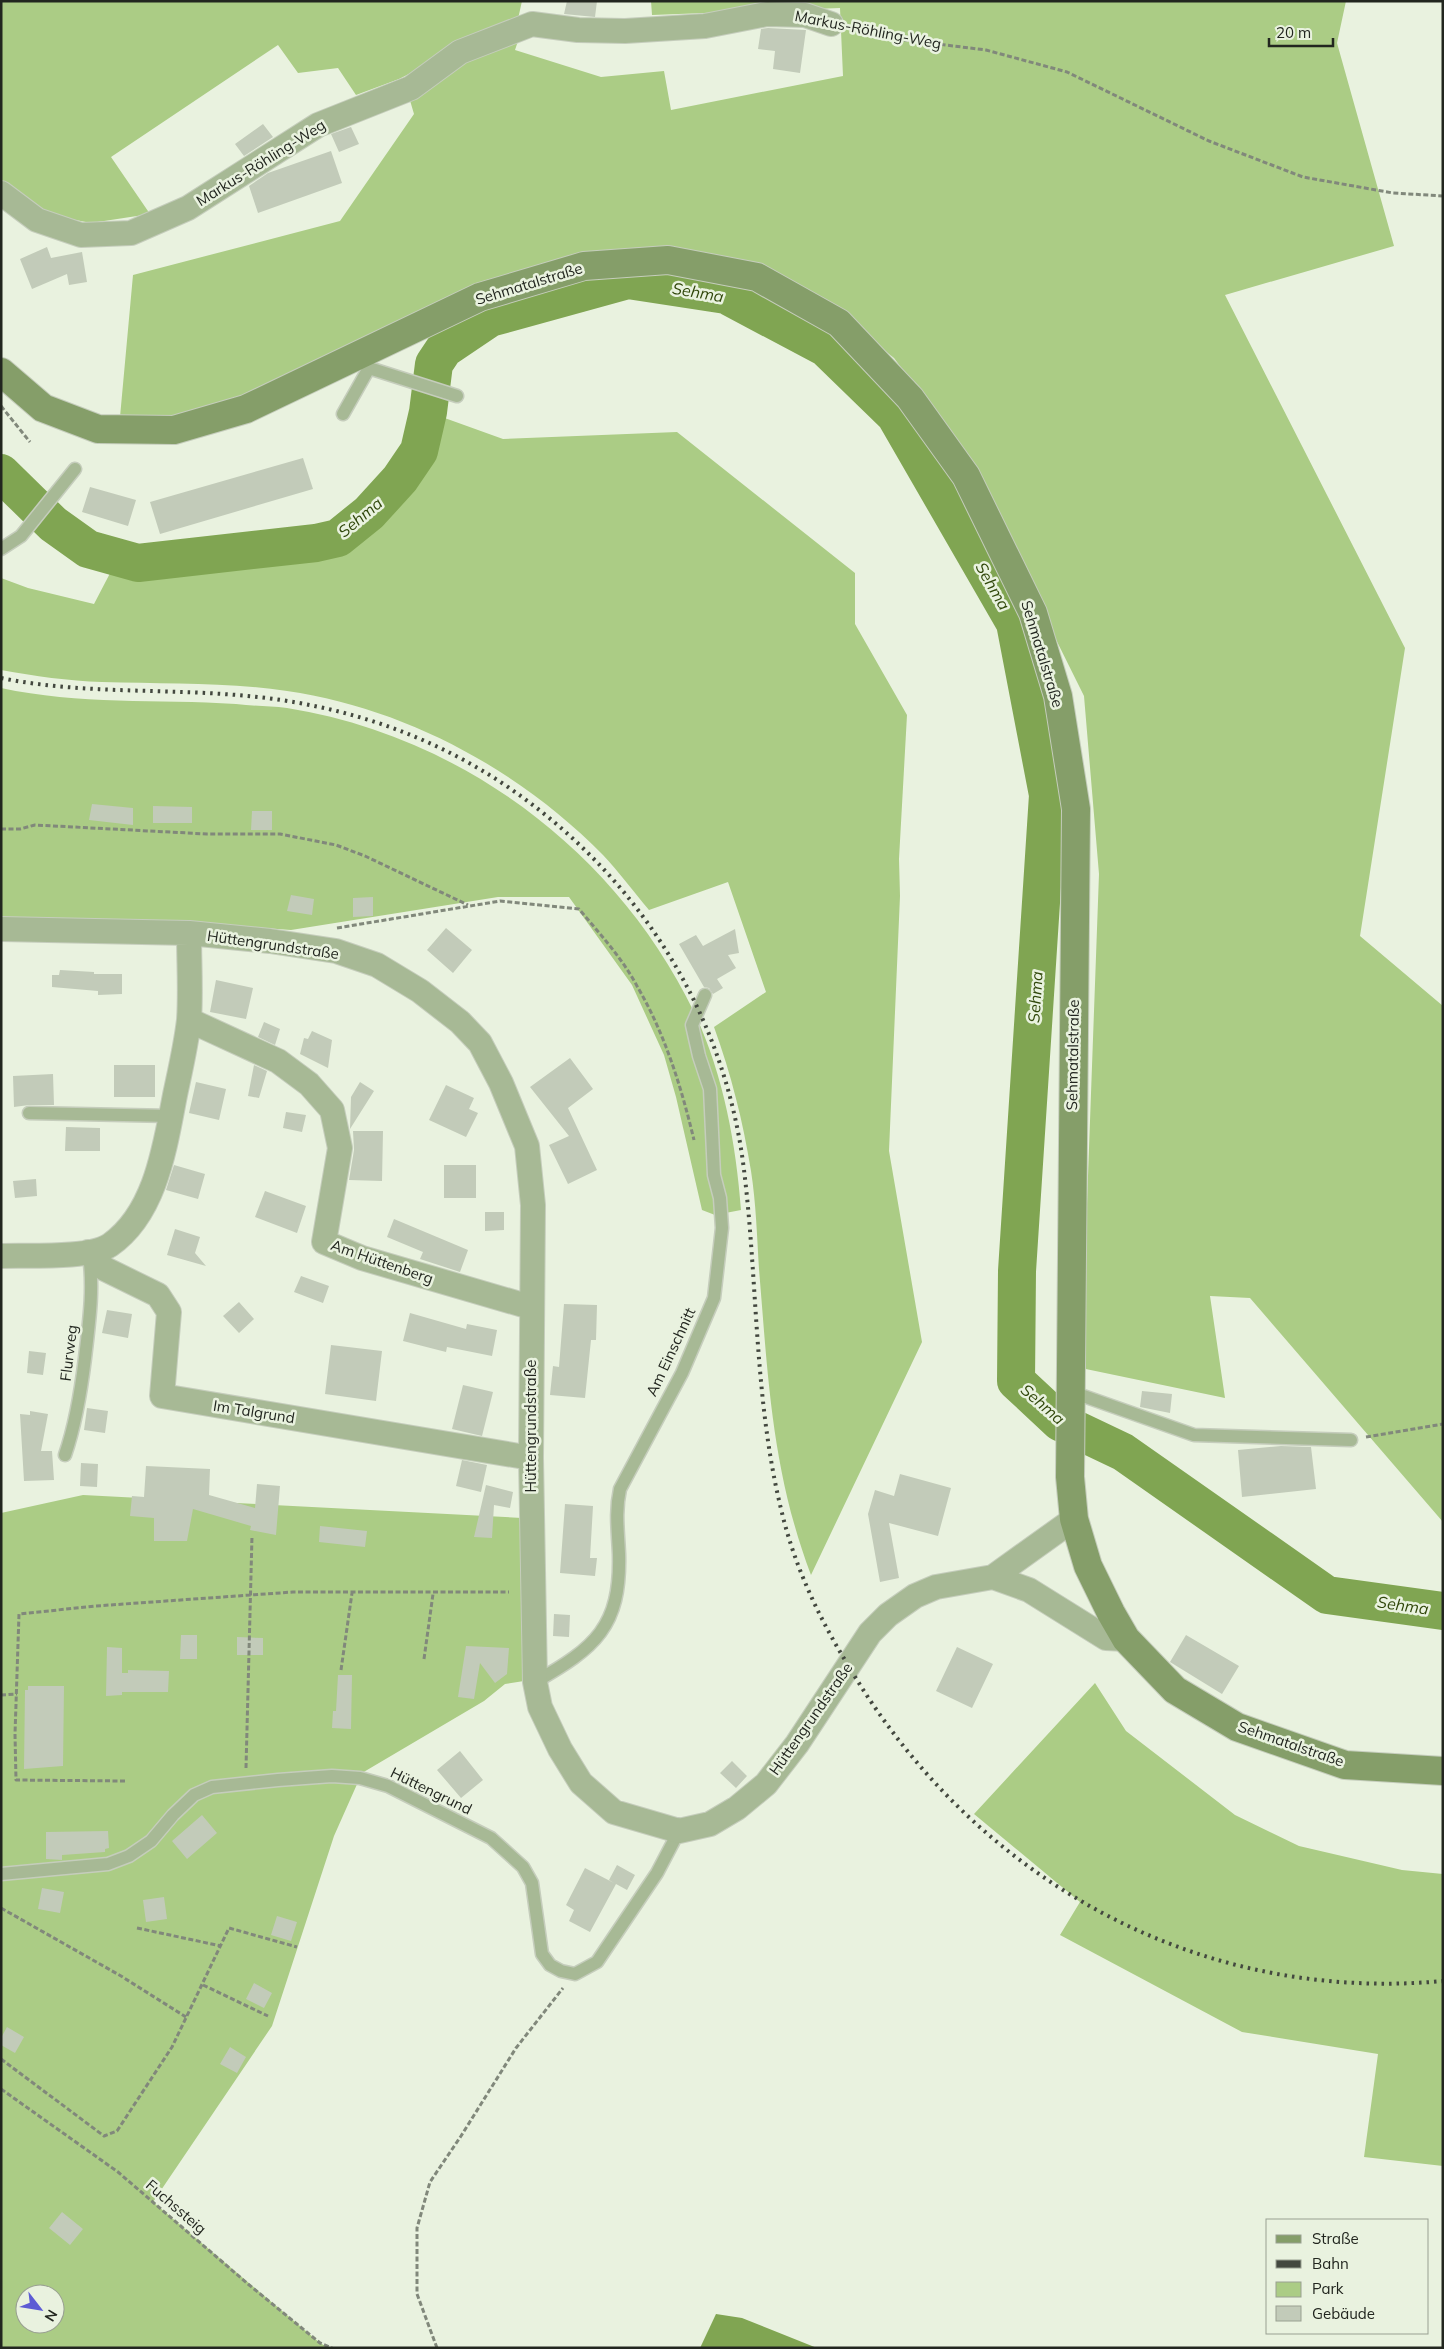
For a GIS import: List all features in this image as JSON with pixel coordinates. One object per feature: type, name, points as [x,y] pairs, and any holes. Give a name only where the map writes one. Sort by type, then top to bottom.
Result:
[{"type":"main road","name":"Sehmatalstraße","points":[[1,372],[43,408],[98,429],[174,430],[246,409],[367,361],[480,297],[584,266],[668,260],[757,277],[839,323],[910,398],[966,476],[1033,613],[1058,696],[1076,809],[1070,1477],[1074,1519],[1088,1566],[1110,1614],[1126,1639],[1175,1690],[1237,1727],[1345,1765],[1443,1771]]},
{"type":"street","name":"Markus-Röhling-Weg","points":[[1,193],[37,220],[81,235],[131,233],[188,208],[318,125],[411,88],[460,52],[532,24],[578,30],[625,31],[705,26],[767,14],[806,15],[831,24]]},
{"type":"street","name":"Hüttengrundstraße","points":[[1,929],[189,933],[270,941],[336,951],[377,965],[427,996],[460,1022],[480,1043],[501,1083],[527,1146],[533,1205],[530,1307],[535,1682],[540,1707],[560,1749],[581,1783],[614,1812],[679,1831],[710,1824],[737,1808],[766,1784],[797,1744],[870,1633],[888,1615],[915,1596],[936,1587],[993,1577],[1074,1519]]},
{"type":"street","points":[[1,1256],[88,1252],[109,1246],[132,1226],[146,1200],[162,1158],[171,1116],[189,1020],[189,933]]},
{"type":"street","name":"Am Hüttenberg","points":[[189,1020],[278,1061],[309,1084],[332,1110],[340,1148],[324,1242],[362,1258],[530,1307]]},
{"type":"street","name":"Im Talgrund","points":[[88,1252],[105,1269],[158,1295],[169,1312],[162,1396],[531,1458]]},
{"type":"street","name":"Hüttengrundstraße","points":[[993,1577],[1029,1590],[1106,1638],[1126,1639]]},
{"type":"lane","points":[[343,414],[367,361],[410,380],[457,396]]},
{"type":"lane","points":[[1,549],[21,536],[75,469]]},
{"type":"lane","name":"Am Einschnitt","points":[[535,1682],[580,1655],[605,1628],[613,1608],[619,1577],[615,1510],[620,1489],[682,1374],[714,1298],[722,1228],[720,1198],[714,1175],[710,1089],[698,1056],[692,1025],[705,995]]},
{"type":"lane","points":[[29,1113],[171,1116]]},
{"type":"lane","name":"Flurweg","points":[[65,1455],[75,1427],[91,1308],[92,1277],[88,1252]]},
{"type":"lane","points":[[1071,1398],[1194,1435],[1351,1440]]},
{"type":"lane","name":"Hüttengrund","points":[[1,1874],[108,1864],[129,1856],[150,1841],[194,1795],[212,1787],[332,1776],[360,1778],[388,1786],[491,1838],[523,1867],[532,1883],[542,1954],[550,1965],[561,1971],[575,1974]]},
{"type":"lane","points":[[575,1974],[597,1962],[657,1873],[679,1831]]},
{"type":"path","name":"Markus-Röhling-Weg","points":[[831,24],[897,39],[986,50],[1067,72],[1209,141],[1303,177],[1392,193],[1443,196]]},
{"type":"path","points":[[1,406],[30,442]]},
{"type":"path","points":[[1,829],[20,830],[35,825],[207,834],[280,834],[336,845],[365,856],[469,906]]},
{"type":"path","points":[[328,929],[500,902],[579,909],[609,945],[637,984],[660,1029],[680,1085],[694,1142]]},
{"type":"path","points":[[1351,1440],[1443,1424]]},
{"type":"path","points":[[246,1784],[249,1595],[252,1536]]},
{"type":"path","points":[[124,1780],[16,1780],[15,1734],[20,1614],[293,1592],[433,1594],[509,1592]]},
{"type":"path","points":[[341,1670],[352,1593]]},
{"type":"path","points":[[424,1659],[433,1594]]},
{"type":"path","points":[[1,1695],[17,1694]]},
{"type":"path","points":[[1,1908],[121,1976],[186,2017]]},
{"type":"path","points":[[137,1928],[221,1946]]},
{"type":"path","points":[[1,2059],[104,2136],[117,2131],[172,2047],[229,1928],[297,1947]]},
{"type":"path","points":[[437,2348],[417,2294],[417,2228],[430,2182],[462,2136],[516,2048],[543,2011],[575,1974]]},
{"type":"path","points":[[203,1985],[268,2016]]},
{"type":"path","name":"Fuchssteig","points":[[1,2089],[118,2172],[248,2284],[320,2343],[332,2348]]},
{"type":"green space","points":[[1,1],[522,1],[518,19],[399,79],[356,95],[338,68],[298,73],[278,45],[111,157],[150,214],[91,223],[45,214],[1,184]]},
{"type":"green space","points":[[651,1],[1346,1],[1337,43],[1394,246],[1225,295],[1405,648],[1360,936],[1443,1006],[1443,1522],[1250,1298],[1210,1296],[1225,1398],[1081,1368],[1099,874],[1084,696],[962,450],[894,358],[841,316],[757,265],[590,253],[227,404],[169,419],[120,417],[133,275],[340,221],[414,114],[409,97],[467,57],[518,41],[515,50],[601,77],[664,71],[671,110],[843,76],[840,8],[652,15]]},
{"type":"green space","points":[[428,412],[503,439],[677,432],[855,573],[855,624],[907,715],[899,859],[900,896],[889,1151],[922,1342],[811,1575],[788,1499],[774,1424],[765,1348],[754,1195],[748,1152],[731,1080],[714,1027],[766,992],[728,882],[649,910],[603,855],[570,824],[498,770],[417,728],[331,699],[264,688],[89,681],[51,678],[1,670],[1,578],[28,588],[94,604],[119,556],[316,543],[338,538],[369,513],[400,479],[419,451]]},
{"type":"green space","points":[[1,688],[60,697],[89,699],[281,707],[352,723],[414,745],[472,774],[527,811],[578,853],[623,901],[662,954],[694,1012],[713,1059],[732,1134],[741,1210],[715,1215],[702,1210],[676,1097],[664,1055],[632,985],[569,897],[498,897],[291,930],[195,923],[1,919]]},
{"type":"green space","points":[[83,1495],[522,1518],[524,1681],[505,1684],[484,1701],[362,1773],[334,1836],[272,2026],[153,2202],[320,2343],[329,2348],[1,2348],[1,1513]]},
{"type":"green space","points":[[1095,1683],[1126,1731],[1235,1815],[1299,1846],[1402,1870],[1443,1874],[1443,2166],[1364,2157],[1378,2054],[1242,2032],[1060,1935],[1080,1902],[974,1814]]},
{"type":"shaded area","points":[[716,2314],[742,2318],[817,2348],[700,2348]]},
{"type":"building","points":[[567,1],[597,1],[595,17],[564,14]]},
{"type":"building","points":[[761,29],[806,30],[800,73],[773,69],[775,51],[758,49]]},
{"type":"building","points":[[263,124],[273,137],[244,156],[235,144]]},
{"type":"building","points":[[351,127],[359,144],[339,152],[331,134]]},
{"type":"building","points":[[331,151],[342,183],[258,213],[249,186],[268,173]]},
{"type":"building","points":[[47,247],[51,258],[82,252],[87,282],[69,285],[67,274],[32,289],[20,259]]},
{"type":"building","points":[[303,458],[313,489],[160,534],[150,502]]},
{"type":"building","points":[[90,487],[136,500],[128,526],[82,512]]},
{"type":"building","points":[[92,804],[133,808],[133,825],[89,820]]},
{"type":"building","points":[[153,806],[192,807],[192,823],[153,823]]},
{"type":"building","points":[[252,811],[272,811],[272,830],[251,830]]},
{"type":"building","points":[[291,895],[314,899],[312,915],[287,911]]},
{"type":"building","points":[[373,897],[373,916],[353,917],[353,898]]},
{"type":"building","points":[[446,928],[472,950],[453,973],[427,950]]},
{"type":"building","points":[[735,929],[739,953],[728,955],[736,968],[717,979],[723,988],[713,994],[709,988],[704,987],[679,944],[696,935],[703,946]]},
{"type":"building","points":[[60,970],[94,972],[94,974],[122,974],[122,994],[98,995],[98,991],[52,987],[52,975],[59,975]]},
{"type":"building","points":[[216,980],[253,988],[246,1019],[210,1012]]},
{"type":"building","points":[[264,1022],[280,1029],[275,1045],[258,1037]]},
{"type":"building","points":[[312,1031],[332,1040],[328,1068],[300,1054],[304,1038],[308,1039]]},
{"type":"building","points":[[570,1058],[593,1089],[568,1108],[597,1170],[568,1184],[549,1145],[569,1136],[530,1087]]},
{"type":"building","points":[[114,1065],[155,1065],[155,1097],[114,1097]]},
{"type":"building","points":[[254,1065],[267,1071],[259,1098],[248,1096]]},
{"type":"building","points":[[53,1074],[54,1105],[14,1107],[13,1076]]},
{"type":"building","points":[[196,1082],[226,1089],[219,1120],[189,1113]]},
{"type":"building","points":[[360,1082],[374,1091],[350,1129],[351,1097]]},
{"type":"building","points":[[446,1085],[474,1098],[469,1109],[478,1113],[466,1137],[429,1120]]},
{"type":"building","points":[[286,1112],[306,1115],[302,1132],[283,1128]]},
{"type":"building","points":[[66,1127],[100,1128],[100,1151],[65,1151]]},
{"type":"building","points":[[353,1131],[383,1131],[382,1181],[349,1180],[354,1150]]},
{"type":"building","points":[[174,1165],[205,1174],[198,1199],[166,1190]]},
{"type":"building","points":[[444,1165],[476,1165],[476,1198],[444,1198]]},
{"type":"building","points":[[36,1179],[37,1196],[15,1198],[13,1181]]},
{"type":"building","points":[[265,1191],[306,1206],[297,1233],[255,1217]]},
{"type":"building","points":[[485,1212],[504,1212],[504,1230],[485,1231]]},
{"type":"building","points":[[394,1219],[468,1250],[460,1272],[420,1259],[423,1252],[387,1237]]},
{"type":"building","points":[[175,1229],[200,1237],[195,1253],[206,1266],[167,1255]]},
{"type":"building","points":[[301,1276],[329,1286],[323,1303],[294,1292]]},
{"type":"building","points":[[239,1302],[254,1319],[239,1333],[223,1316]]},
{"type":"building","points":[[564,1304],[597,1305],[596,1340],[591,1340],[585,1398],[550,1395],[553,1366],[559,1367]]},
{"type":"building","points":[[107,1310],[132,1314],[128,1338],[102,1333]]},
{"type":"building","points":[[410,1313],[466,1329],[467,1324],[497,1330],[492,1356],[447,1347],[446,1352],[403,1341]]},
{"type":"building","points":[[331,1345],[382,1351],[376,1401],[325,1394]]},
{"type":"building","points":[[29,1351],[46,1353],[43,1375],[27,1373]]},
{"type":"building","points":[[463,1385],[493,1392],[482,1436],[452,1429]]},
{"type":"building","points":[[1142,1391],[1172,1394],[1170,1413],[1140,1407]]},
{"type":"building","points":[[87,1408],[108,1411],[105,1433],[84,1430]]},
{"type":"building","points":[[30,1411],[48,1414],[41,1451],[52,1451],[54,1480],[24,1481],[20,1414],[30,1415]]},
{"type":"building","points":[[1281,1446],[1311,1447],[1316,1489],[1242,1497],[1238,1450]]},
{"type":"building","points":[[462,1460],[487,1465],[481,1492],[456,1486]]},
{"type":"building","points":[[81,1463],[98,1464],[97,1487],[80,1486]]},
{"type":"building","points":[[146,1466],[210,1469],[209,1495],[255,1508],[257,1484],[280,1486],[276,1535],[250,1530],[251,1526],[193,1509],[187,1541],[154,1541],[154,1518],[130,1516],[132,1496],[144,1497]]},
{"type":"building","points":[[900,1474],[951,1488],[938,1536],[889,1523],[899,1578],[880,1582],[868,1514],[875,1490],[894,1496]]},
{"type":"building","points":[[486,1485],[513,1492],[510,1508],[494,1505],[492,1538],[474,1537]]},
{"type":"building","points":[[565,1504],[593,1506],[590,1558],[597,1558],[595,1576],[560,1573]]},
{"type":"building","points":[[320,1526],[367,1531],[365,1547],[319,1542]]},
{"type":"building","points":[[554,1614],[570,1615],[569,1637],[553,1636]]},
{"type":"building","points":[[181,1635],[197,1635],[197,1659],[180,1659]]},
{"type":"building","points":[[1186,1635],[1239,1666],[1222,1694],[1170,1662]]},
{"type":"building","points":[[237,1637],[263,1638],[263,1655],[237,1655]]},
{"type":"building","points":[[466,1646],[509,1648],[507,1674],[495,1683],[480,1663],[474,1699],[458,1697]]},
{"type":"building","points":[[107,1647],[122,1648],[122,1673],[128,1673],[128,1670],[169,1671],[168,1692],[122,1692],[122,1695],[106,1696]]},
{"type":"building","points":[[957,1647],[993,1664],[972,1708],[936,1691]]},
{"type":"building","points":[[338,1675],[352,1675],[351,1729],[332,1728],[333,1711],[336,1711]]},
{"type":"building","points":[[28,1686],[64,1686],[63,1766],[24,1769],[25,1690],[28,1690]]},
{"type":"building","points":[[460,1751],[483,1780],[461,1798],[437,1770]]},
{"type":"building","points":[[732,1761],[747,1776],[736,1788],[720,1773]]},
{"type":"building","points":[[202,1815],[217,1833],[187,1859],[172,1841]]},
{"type":"building","points":[[108,1831],[109,1848],[105,1849],[105,1852],[62,1855],[62,1860],[46,1859],[46,1832]]},
{"type":"building","points":[[617,1865],[635,1875],[627,1890],[616,1884],[590,1932],[569,1921],[574,1910],[566,1905],[585,1868],[614,1883],[609,1880]]},
{"type":"building","points":[[42,1888],[64,1892],[60,1913],[38,1909]]},
{"type":"building","points":[[164,1897],[167,1919],[146,1922],[143,1900]]},
{"type":"building","points":[[277,1916],[297,1922],[291,1941],[271,1935]]},
{"type":"building","points":[[254,1983],[272,1993],[264,2008],[246,1999]]},
{"type":"building","points":[[7,2027],[24,2037],[15,2053],[1,2045],[1,2038]]},
{"type":"building","points":[[230,2047],[246,2057],[237,2073],[220,2064]]},
{"type":"building","points":[[62,2212],[83,2229],[70,2245],[49,2228]]},
{"type":"waterway","name":"Sehma","points":[[1,473],[53,524],[88,549],[138,563],[316,543],[338,538],[369,513],[400,479],[419,451],[428,412],[434,364],[444,349],[490,318],[628,280],[726,295],[826,348],[895,415],[1015,623],[1048,795],[1017,1271],[1016,1381],[1060,1422],[1123,1452],[1327,1595],[1443,1611]]},
{"type":"railway","points":[[1,678],[56,686],[261,697],[334,710],[370,720],[405,733],[473,765],[505,785],[552,821],[595,860],[634,904],[667,952],[695,1002],[717,1056],[734,1112],[744,1170],[766,1428],[773,1471],[787,1533],[809,1592],[827,1629],[848,1665],[899,1740],[958,1807],[1025,1864],[1099,1911],[1178,1947],[1263,1971],[1351,1983],[1443,1981]]}]
